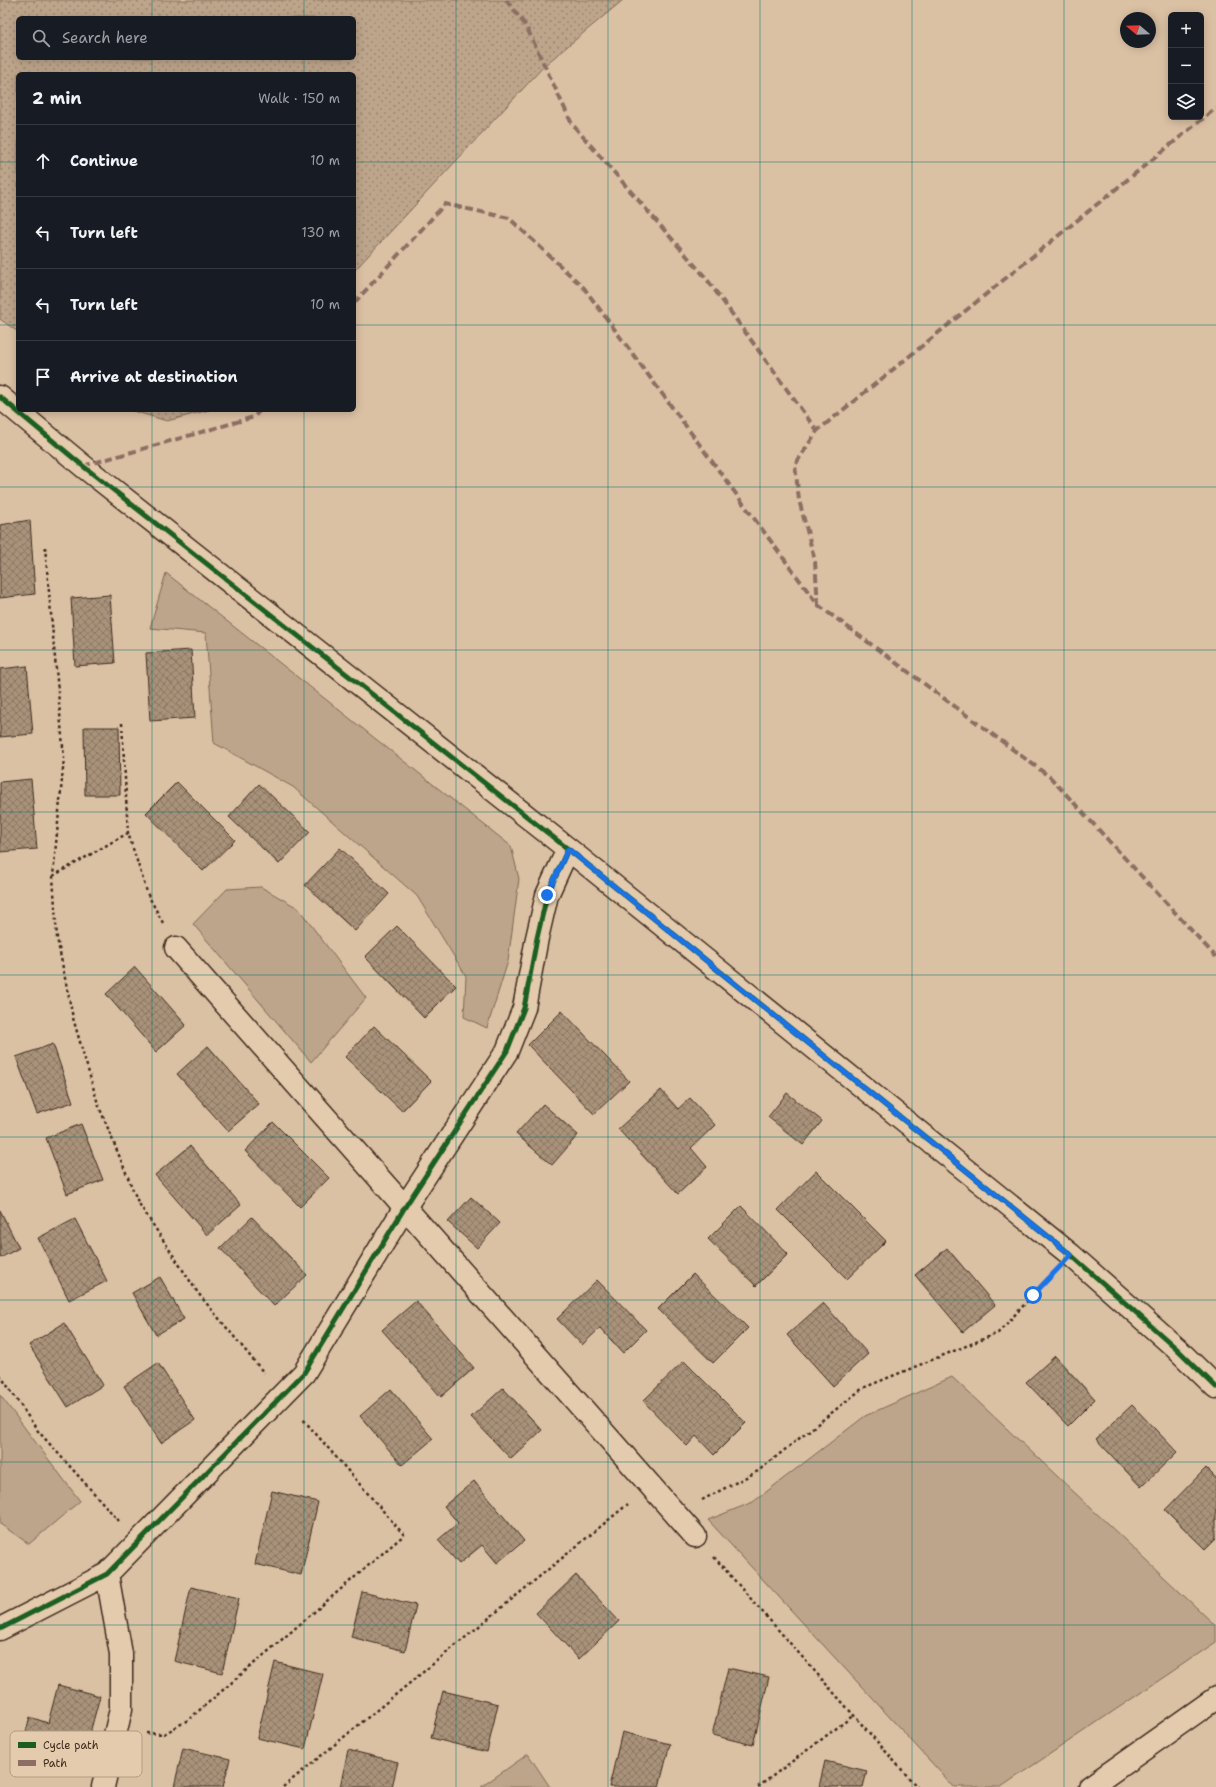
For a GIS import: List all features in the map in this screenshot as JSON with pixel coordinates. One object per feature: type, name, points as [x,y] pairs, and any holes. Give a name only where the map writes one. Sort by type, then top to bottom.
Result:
[{"type":"street","points":[[0,397],[16,410]]},
{"type":"street","points":[[18,412],[83,466],[568,849],[1071,1255],[1176,1348],[1216,1387]]},
{"type":"street","points":[[0,1629],[107,1574],[304,1373],[405,1207],[507,1051],[524,1008],[537,938],[547,895],[568,849]]},
{"type":"street","points":[[176,948],[695,1536]]},
{"type":"street","points":[[107,1574],[121,1654],[121,1709],[116,1731]]},
{"type":"street","points":[[1090,1787],[1216,1698]]},
{"type":"street","points":[[103,1787],[105,1777]]},
{"type":"path","points":[[45,547],[64,758],[53,876],[57,938],[73,1018],[98,1104],[138,1202],[198,1293],[282,1395],[404,1535],[188,1720],[164,1734],[142,1733]]},
{"type":"path","points":[[122,723],[128,833],[148,895],[176,948]]},
{"type":"path","points":[[53,876],[128,833]]},
{"type":"path","points":[[675,1514],[758,1471],[863,1388],[998,1333],[1071,1255]]},
{"type":"path","points":[[0,1375],[38,1431],[138,1542]]},
{"type":"path","points":[[283,1787],[650,1486]]},
{"type":"path","points":[[695,1536],[917,1787]]},
{"type":"path","points":[[758,1787],[854,1715]]},
{"type":"shaded area","points":[[0,0],[623,0],[545,65],[356,269],[356,72],[16,72],[16,331],[0,319]]},
{"type":"shaded area","points":[[137,412],[201,412],[167,421]]},
{"type":"shaded area","points":[[166,573],[511,846],[519,879],[508,961],[487,1028],[464,1017],[466,976],[417,896],[293,787],[214,743],[206,633],[150,628]]},
{"type":"shaded area","points":[[261,887],[298,908],[366,998],[311,1062],[193,924],[227,889]]},
{"type":"shaded area","points":[[952,1377],[1216,1626],[1216,1642],[1001,1787],[954,1787],[708,1520],[753,1502],[865,1416]]},
{"type":"shaded area","points":[[0,1395],[80,1501],[29,1544],[0,1524]]},
{"type":"shaded area","points":[[528,1754],[550,1787],[481,1787]]},
{"type":"building","points":[[30,520],[35,594],[0,598],[0,525]]},
{"type":"building","points":[[110,595],[115,663],[75,666],[71,598]]},
{"type":"building","points":[[191,650],[195,718],[150,721],[146,653]]},
{"type":"building","points":[[27,666],[33,734],[0,737],[0,669]]},
{"type":"building","points":[[84,727],[119,727],[120,795],[85,795]]},
{"type":"building","points":[[31,779],[37,849],[0,852],[0,782]]},
{"type":"building","points":[[177,782],[235,840],[203,871],[146,813]]},
{"type":"building","points":[[259,784],[310,832],[279,864],[229,817]]},
{"type":"building","points":[[340,848],[389,894],[355,931],[305,885]]},
{"type":"building","points":[[397,926],[456,986],[424,1018],[365,957]]},
{"type":"building","points":[[135,967],[186,1025],[156,1052],[106,994]]},
{"type":"building","points":[[562,1011],[629,1081],[594,1114],[528,1045]]},
{"type":"building","points":[[374,1026],[431,1081],[402,1111],[345,1057]]},
{"type":"building","points":[[53,1044],[73,1102],[37,1114],[16,1057]]},
{"type":"building","points":[[208,1046],[259,1104],[228,1131],[177,1074]]},
{"type":"building","points":[[661,1090],[678,1109],[690,1098],[715,1125],[691,1148],[707,1167],[678,1194],[618,1129]]},
{"type":"building","points":[[787,1093],[822,1121],[803,1145],[768,1117]]},
{"type":"building","points":[[543,1104],[578,1135],[552,1165],[516,1134]]},
{"type":"building","points":[[273,1122],[329,1178],[300,1207],[245,1151]]},
{"type":"building","points":[[81,1124],[103,1180],[67,1194],[46,1138]]},
{"type":"building","points":[[190,1146],[241,1205],[207,1235],[155,1175]]},
{"type":"building","points":[[816,1171],[886,1241],[847,1279],[778,1210]]},
{"type":"building","points":[[471,1197],[500,1223],[477,1248],[448,1222]]},
{"type":"building","points":[[741,1206],[788,1254],[756,1286],[708,1239]]},
{"type":"building","points":[[0,1210],[19,1248],[0,1258]]},
{"type":"building","points":[[252,1217],[307,1275],[274,1306],[220,1248]]},
{"type":"building","points":[[75,1219],[107,1281],[69,1300],[38,1238]]},
{"type":"building","points":[[947,1248],[995,1305],[963,1332],[915,1275]]},
{"type":"building","points":[[693,1274],[748,1328],[713,1363],[658,1309]]},
{"type":"building","points":[[160,1277],[184,1319],[156,1335],[132,1293]]},
{"type":"building","points":[[597,1280],[646,1330],[623,1353],[600,1328],[582,1345],[557,1319]]},
{"type":"building","points":[[416,1301],[474,1368],[441,1397],[382,1330]]},
{"type":"building","points":[[823,1303],[868,1354],[833,1386],[787,1335]]},
{"type":"building","points":[[64,1323],[103,1385],[68,1407],[29,1345]]},
{"type":"building","points":[[1055,1356],[1095,1399],[1068,1426],[1026,1382]]},
{"type":"building","points":[[684,1361],[746,1423],[714,1455],[696,1436],[687,1446],[643,1401]]},
{"type":"building","points":[[158,1363],[195,1420],[161,1443],[124,1386]]},
{"type":"building","points":[[503,1388],[542,1430],[511,1459],[471,1417]]},
{"type":"building","points":[[391,1389],[433,1439],[402,1465],[360,1416]]},
{"type":"building","points":[[1132,1405],[1177,1452],[1141,1487],[1096,1439]]},
{"type":"building","points":[[1206,1468],[1216,1478],[1216,1538],[1205,1549],[1165,1510]]},
{"type":"building","points":[[474,1481],[524,1541],[497,1563],[482,1545],[459,1564],[438,1540],[458,1523],[444,1506]]},
{"type":"building","points":[[272,1491],[318,1502],[301,1575],[255,1564]]},
{"type":"building","points":[[576,1575],[619,1621],[579,1659],[536,1613]]},
{"type":"building","points":[[191,1587],[239,1598],[222,1673],[174,1661]]},
{"type":"building","points":[[362,1592],[416,1605],[405,1651],[351,1637]]},
{"type":"building","points":[[275,1662],[323,1674],[305,1749],[257,1738]]},
{"type":"building","points":[[728,1668],[769,1677],[753,1745],[712,1735]]},
{"type":"building","points":[[58,1685],[100,1696],[91,1731],[26,1731],[30,1717],[48,1723]]},
{"type":"building","points":[[443,1691],[498,1704],[487,1752],[431,1738]]},
{"type":"building","points":[[622,1732],[670,1744],[659,1787],[609,1787]]},
{"type":"building","points":[[183,1748],[230,1759],[223,1787],[174,1787]]},
{"type":"building","points":[[348,1750],[398,1762],[392,1787],[340,1787]]},
{"type":"building","points":[[825,1761],[867,1771],[863,1787],[819,1787]]},
{"type":"marked path","points":[[506,0],[526,26],[572,124],[706,278],[817,431]]},
{"type":"marked path","points":[[818,605],[815,561],[799,500],[795,465],[817,431],[1216,108]]},
{"type":"marked path","points":[[356,301],[445,204],[509,218],[584,288],[818,605],[1050,777],[1216,957]]},
{"type":"marked path","points":[[83,466],[254,417],[258,412]]},
{"type":"cycle path","points":[[0,397],[16,410]]},
{"type":"cycle path","points":[[18,412],[83,466],[568,849],[1071,1255],[1176,1348],[1216,1387]]},
{"type":"cycle path","points":[[0,1629],[107,1574],[304,1373],[405,1207],[507,1051],[524,1008],[537,938],[547,895],[568,849]]},
{"type":"route","points":[[547,895],[568,849],[1071,1255],[1033,1295]]}]
